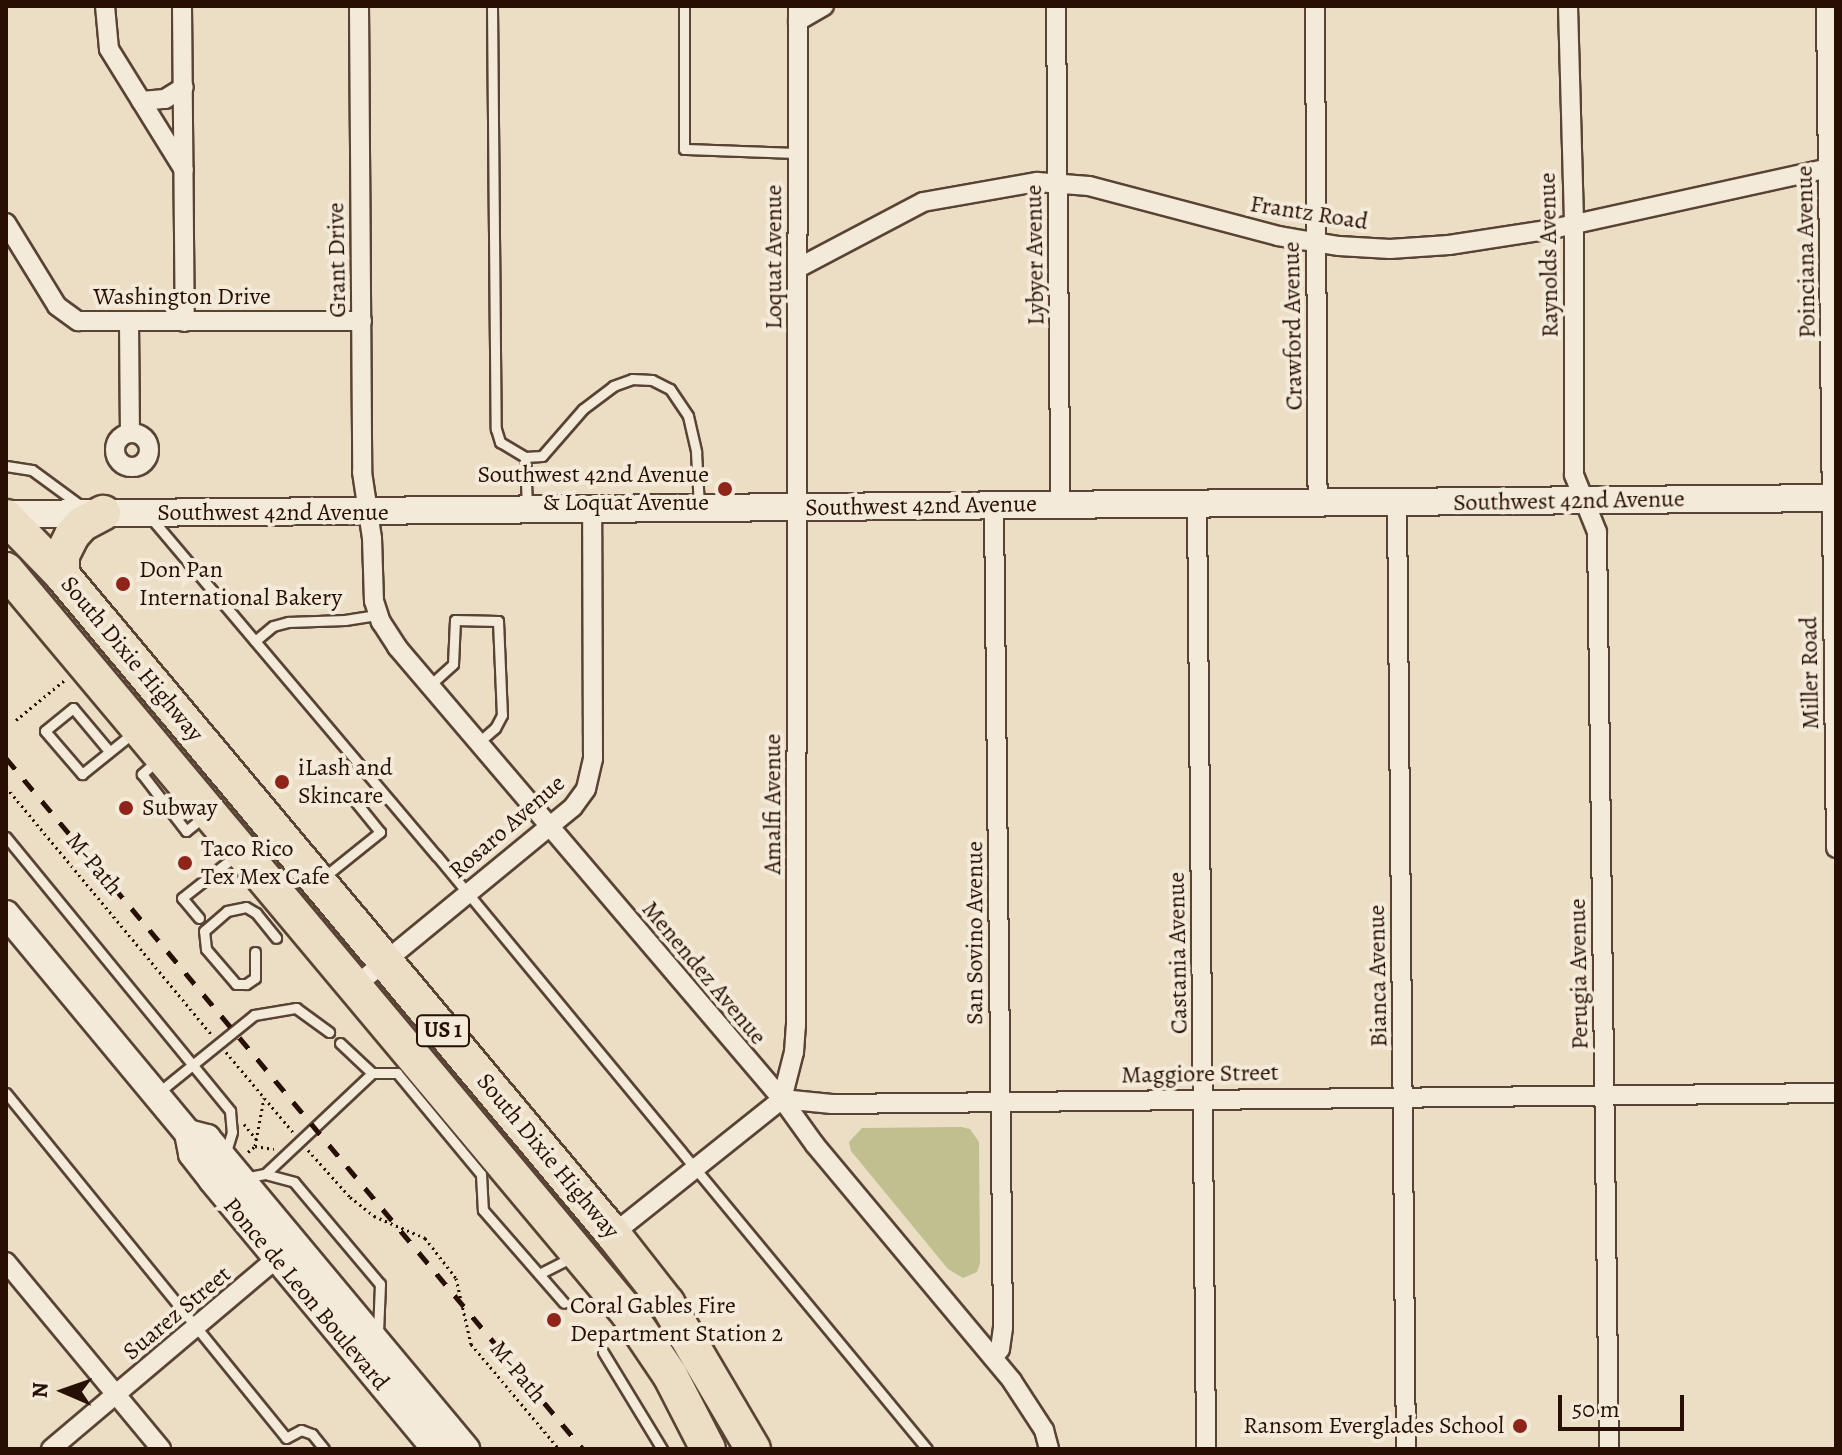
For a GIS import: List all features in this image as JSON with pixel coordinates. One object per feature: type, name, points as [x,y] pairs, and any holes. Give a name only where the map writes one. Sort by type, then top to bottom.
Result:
[{"type":"highway","points":[[62,575],[62,555],[72,535],[96,512]]},
{"type":"highway","name":"South Dixie Highway","points":[[6,515],[62,575],[613,1234],[667,1303],[753,1449]]},
{"type":"highway","name":"South Dixie Highway","points":[[6,570],[354,987],[412,1073],[579,1254],[648,1340],[708,1449]]},
{"type":"highway","points":[[579,1254],[613,1234]]},
{"type":"main road","name":"Southwest 42nd Avenue","points":[[6,515],[1834,498]]},
{"type":"main road","name":"Ponce de Leon Boulevard","points":[[6,914],[188,1133],[192,1154],[285,1251],[378,1341],[466,1449]]},
{"type":"main road","name":"Ponce de Leon Boulevard","points":[[188,1133],[207,1138],[243,1167],[285,1251],[427,1446]]},
{"type":"street","points":[[105,6],[109,49],[184,170]]},
{"type":"street","points":[[182,6],[185,322]]},
{"type":"street","name":"Grant Drive","points":[[359,6],[362,472],[367,513]]},
{"type":"street","points":[[798,13],[824,6]]},
{"type":"street","name":"Lybyer Avenue","points":[[1056,6],[1060,504]]},
{"type":"street","name":"Crawford Avenue","points":[[1315,6],[1318,502]]},
{"type":"street","name":"Raynolds Avenue","points":[[1568,6],[1574,225],[1574,475],[1587,501]]},
{"type":"street","name":"Poinciana Avenue","points":[[1826,6],[1834,498]]},
{"type":"street","name":"Loquat Avenue","points":[[798,13],[798,508]]},
{"type":"street","points":[[141,101],[165,99],[184,87]]},
{"type":"street","name":"Frantz Road","points":[[798,268],[923,202],[971,191],[1058,182],[1089,186],[1258,232],[1316,243],[1369,248],[1431,247],[1574,225],[1829,168]]},
{"type":"street","name":"Washington Drive","points":[[6,223],[63,313],[84,322],[362,321]]},
{"type":"street","points":[[129,322],[130,432]]},
{"type":"street","name":"Miller Road","points":[[1834,498],[1836,848]]},
{"type":"street","name":"Perugia Avenue","points":[[1587,501],[1597,532],[1609,1449]]},
{"type":"street","name":"Bianca Avenue","points":[[1397,502],[1406,1449]]},
{"type":"street","name":"Castania Avenue","points":[[1197,504],[1206,1449]]},
{"type":"street","name":"San Sovino Avenue","points":[[993,1358],[1000,1349],[1003,1328],[994,505]]},
{"type":"street","name":"Amalfi Avenue","points":[[782,1099],[794,1052],[796,1026],[798,508]]},
{"type":"street","name":"Rosaro Avenue","points":[[354,987],[582,797],[592,771],[592,511]]},
{"type":"street","name":"Menendez Avenue","points":[[367,513],[377,615],[397,647],[782,1099],[815,1145],[993,1358],[1034,1412],[1049,1449]]},
{"type":"street","name":"Maggiore Street","points":[[782,1099],[832,1104],[1203,1097],[1836,1093]]},
{"type":"street","points":[[613,1234],[782,1099]]},
{"type":"street","name":"Suarez Street","points":[[51,1449],[285,1251]]},
{"type":"street","points":[[6,1262],[161,1449]]},
{"type":"lane","points":[[492,6],[496,429],[500,442],[525,457],[542,456],[583,409],[613,386],[632,379],[661,382],[688,416],[696,452],[699,510]]},
{"type":"lane","points":[[684,6],[684,149],[798,153]]},
{"type":"lane","points":[[525,457],[527,512]]},
{"type":"lane","points":[[6,466],[32,470],[96,512]]},
{"type":"lane","points":[[146,513],[468,894],[927,1449]]},
{"type":"lane","points":[[255,641],[273,626],[288,622],[345,620],[377,615]]},
{"type":"lane","points":[[430,686],[453,664],[455,620],[498,621],[502,715],[495,728],[478,743]]},
{"type":"lane","points":[[109,751],[73,708],[45,731],[82,774],[138,728]]},
{"type":"lane","points":[[318,881],[380,832],[355,801]]},
{"type":"lane","points":[[6,837],[194,1063],[230,1111],[232,1132],[243,1167]]},
{"type":"lane","points":[[199,918],[182,898],[241,851]]},
{"type":"lane","points":[[255,952],[255,978],[246,984],[236,984],[206,949],[204,931],[227,911],[246,907],[256,913],[276,938]]},
{"type":"lane","points":[[156,1094],[254,1015],[296,1008],[329,1032]]},
{"type":"lane","points":[[340,1043],[372,1073]]},
{"type":"lane","points":[[243,1167],[372,1073],[412,1073],[481,1174],[483,1210],[564,1303]]},
{"type":"lane","points":[[6,1093],[198,1325],[286,1438],[301,1430],[312,1434],[324,1449]]},
{"type":"lane","points":[[243,1167],[294,1182],[380,1284],[378,1341]]},
{"type":"lane","points":[[539,1274],[579,1254]]},
{"type":"lane","points":[[603,1352],[662,1449]]},
{"type":"path","points":[[16,720],[72,674]]},
{"type":"path","name":"M-Path","points":[[6,787],[214,1038]]},
{"type":"path","points":[[222,1048],[292,1131]]},
{"type":"path","points":[[243,1167],[257,1140],[264,1098]]},
{"type":"path","points":[[240,1119],[257,1140]]},
{"type":"path","name":"M-Path","points":[[303,1144],[350,1197],[374,1216],[425,1238],[456,1278],[471,1344],[559,1449]]},
{"type":"path","points":[[255,1146],[277,1150]]},
{"type":"green space","points":[[862,1128],[970,1129],[979,1142],[980,1263],[977,1272],[963,1278],[948,1269],[851,1151],[849,1142]]},
{"type":"railway","points":[[6,758],[583,1449]]},
{"type":"place","name":"Southwest 42nd Avenue & Loquat Avenue","points":[[725,489]]},
{"type":"place","name":"Don Pan International Bakery","points":[[123,584]]},
{"type":"place","name":"iLash and Skincare","points":[[282,782]]},
{"type":"place","name":"Subway","points":[[126,808]]},
{"type":"place","name":"Taco Rico Tex Mex Cafe","points":[[185,863]]},
{"type":"place","name":"Coral Gables Fire Department Station 2","points":[[554,1320]]},
{"type":"place","name":"Ransom Everglades School","points":[[1520,1426]]}]
